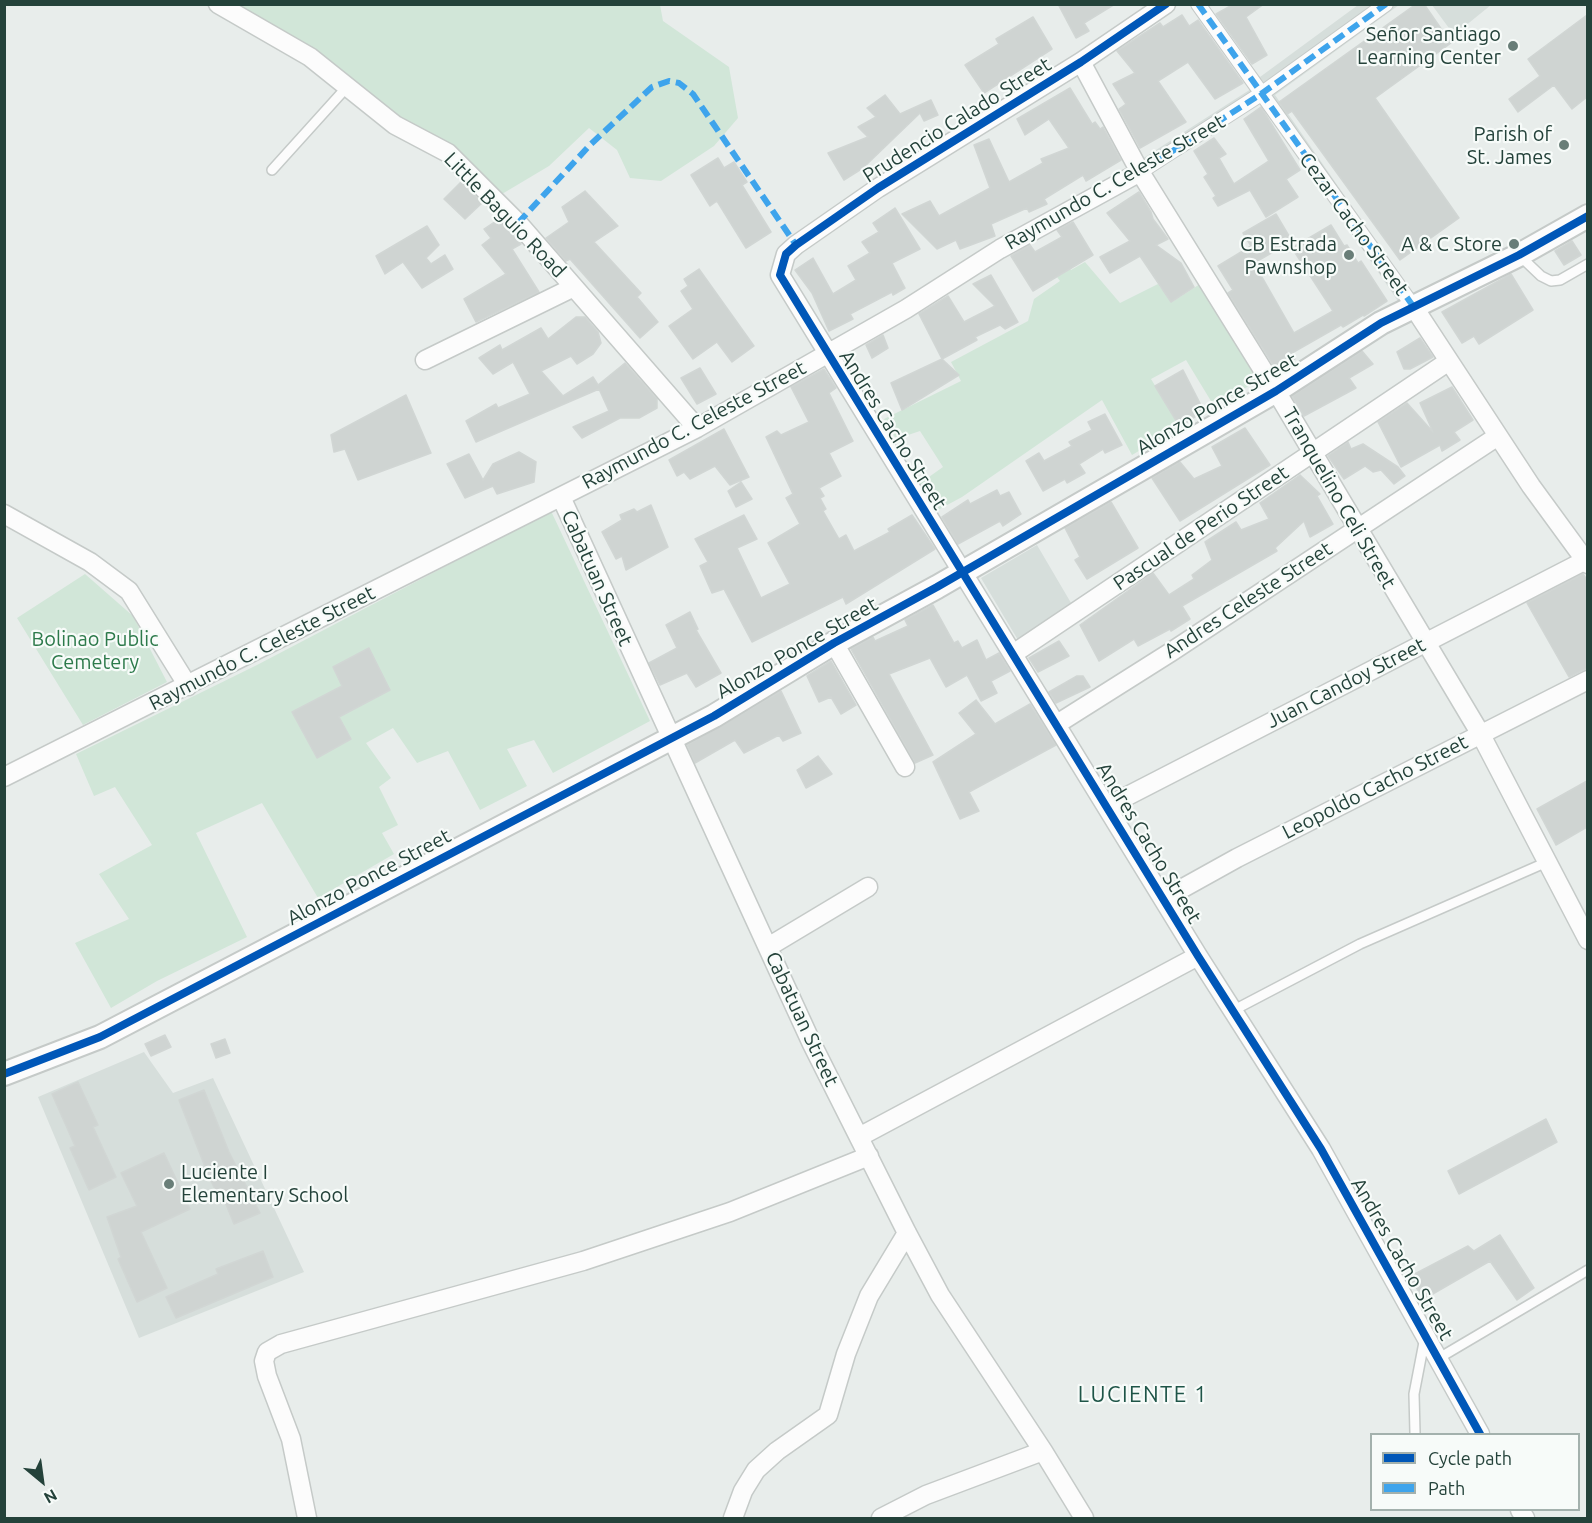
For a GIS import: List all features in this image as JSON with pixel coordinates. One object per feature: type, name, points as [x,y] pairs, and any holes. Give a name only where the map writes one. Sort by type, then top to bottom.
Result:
[{"type":"street","name":"Little Baguio Road","points":[[218,4],[310,57],[394,125],[448,153],[518,223],[697,428]]},
{"type":"street","name":"Prudencio Calado Street","points":[[780,275],[786,254],[796,245],[878,188],[1081,62],[1166,4]]},
{"type":"street","name":"Cezar Cacho Street","points":[[1198,4],[1413,306],[1498,436],[1586,561]]},
{"type":"street","name":"Raymundo C. Celeste Street","points":[[4,777],[697,428],[825,353],[906,309],[1000,249],[1140,172],[1261,94],[1386,4]]},
{"type":"street","name":"Tranquelino Celi Street","points":[[1081,62],[1140,172],[1276,391],[1356,529],[1480,733],[1587,940]]},
{"type":"street","name":"Alonzo Ponce Street","points":[[4,1074],[120,1026],[714,716],[834,643],[963,572],[1276,391],[1382,323],[1519,255],[1587,216]]},
{"type":"street","name":"Andres Cacho Street","points":[[780,275],[825,353],[1165,898],[1198,956],[1321,1149],[1479,1433]]},
{"type":"street","points":[[425,360],[574,288]]},
{"type":"street","name":"Pascual de Perio Street","points":[[1013,654],[1449,362]]},
{"type":"street","name":"Andres Celeste Street","points":[[1057,724],[1498,436]]},
{"type":"street","name":"Cabatuan Street","points":[[561,497],[670,739],[812,1044],[907,1233],[940,1295],[1043,1451],[1084,1518]]},
{"type":"street","points":[[4,514],[90,562],[129,591],[188,686]]},
{"type":"street","name":"Juan Candoy Street","points":[[1108,806],[1586,561]]},
{"type":"street","points":[[834,643],[905,767]]},
{"type":"street","name":"Leopoldo Cacho Street","points":[[1165,898],[1480,733],[1587,680]]},
{"type":"street","points":[[768,947],[868,887]]},
{"type":"street","points":[[859,1137],[1198,956]]},
{"type":"street","points":[[307,1518],[291,1439],[267,1376],[264,1361],[267,1352],[281,1344],[583,1262],[730,1212],[869,1156]]},
{"type":"street","points":[[733,1518],[743,1491],[756,1470],[777,1451],[828,1415],[834,1404],[846,1354],[869,1296],[907,1233]]},
{"type":"street","points":[[881,1518],[926,1495],[1043,1451]]},
{"type":"lane","points":[[272,170],[346,88]]},
{"type":"lane","points":[[1519,255],[1541,276],[1551,281],[1560,280],[1587,264]]},
{"type":"lane","points":[[1234,1010],[1360,944],[1547,862]]},
{"type":"lane","points":[[1439,1358],[1587,1270]]},
{"type":"lane","points":[[1415,1433],[1414,1394],[1425,1336]]},
{"type":"shaded area","points":[[1206,5],[1260,77],[1358,5],[1399,5],[1275,95],[1416,299],[1402,307],[1261,101],[1152,171],[1142,159],[1251,89]]},
{"type":"shaded area","points":[[1432,5],[1491,5],[1454,35]]},
{"type":"shaded area","points":[[1037,545],[1074,608],[1018,640],[981,578]]},
{"type":"shaded area","name":"Luciente I Elementary School","points":[[144,1052],[173,1093],[213,1078],[304,1272],[139,1338],[38,1097]]},
{"type":"green space","points":[[218,5],[660,5],[663,21],[729,67],[738,118],[714,146],[661,181],[630,178],[617,150],[589,128],[549,166],[502,194]]},
{"type":"green space","points":[[1063,258],[1071,270],[1085,262],[1120,303],[1158,284],[1172,302],[1200,284],[1261,379],[1214,406],[1186,360],[1151,379],[1180,427],[1132,455],[1102,400],[962,497],[936,511],[919,484],[943,467],[920,431],[896,439],[884,419],[961,381],[951,362],[1028,321],[1034,299],[1060,281],[1048,265]]},
{"type":"green space","points":[[551,511],[650,721],[553,773],[534,740],[507,749],[527,786],[480,810],[448,751],[417,763],[393,728],[366,743],[391,778],[379,787],[398,825],[382,833],[394,854],[318,898],[262,803],[196,833],[247,937],[157,981],[111,1008],[75,943],[129,919],[99,874],[152,845],[115,787],[94,796],[76,754],[257,665]]},
{"type":"green space","name":"Bolinao Public Cemetery","points":[[85,574],[133,616],[167,682],[83,725],[17,618]]},
{"type":"building","points":[[1058,4],[1115,4],[1084,23],[1089,31],[1076,38]]},
{"type":"building","points":[[1234,4],[1264,4],[1246,17],[1267,55],[1252,64],[1216,14]]},
{"type":"building","points":[[1416,4],[1424,4],[1451,43],[1375,98],[1459,218],[1400,260],[1292,111],[1287,114],[1279,102]]},
{"type":"building","points":[[1182,15],[1189,26],[1198,20],[1243,83],[1215,99],[1188,62],[1158,81],[1186,122],[1140,148],[1119,109],[1126,104],[1113,84],[1135,73],[1117,51],[1160,23],[1163,27]]},
{"type":"building","points":[[1587,15],[1587,97],[1572,109],[1554,85],[1518,112],[1509,99],[1540,76],[1528,59]]},
{"type":"building","points":[[1033,17],[1052,49],[984,93],[965,65],[999,44],[996,39]]},
{"type":"building","points":[[1070,88],[1092,124],[1095,122],[1100,129],[1103,127],[1121,160],[1086,181],[1083,175],[1044,199],[1047,204],[1029,212],[1027,208],[991,224],[995,236],[960,249],[956,240],[937,249],[902,214],[930,201],[939,216],[990,188],[974,145],[989,139],[1009,182],[1043,163],[1041,159],[1069,148],[1049,119],[1025,135],[1017,119]]},
{"type":"building","points":[[885,95],[900,114],[931,100],[938,115],[924,121],[920,113],[863,168],[844,180],[828,153],[868,137],[858,127],[876,117],[867,108]]},
{"type":"building","points":[[1261,107],[1300,170],[1286,179],[1298,197],[1266,217],[1250,190],[1218,206],[1213,198],[1216,196],[1204,177],[1208,174],[1194,151],[1214,138],[1226,154],[1219,158],[1234,184],[1269,161],[1244,119]]},
{"type":"building","points":[[718,158],[724,168],[734,162],[747,182],[742,185],[771,232],[746,248],[717,201],[710,206],[691,175]]},
{"type":"building","points":[[461,182],[482,203],[465,219],[444,199]]},
{"type":"building","points":[[585,191],[618,226],[594,242],[641,293],[637,297],[658,322],[640,338],[570,259],[566,261],[546,238],[569,222],[562,207]]},
{"type":"building","points":[[1139,192],[1153,219],[1168,239],[1156,245],[1181,263],[1194,287],[1171,302],[1140,256],[1110,273],[1100,257],[1130,241],[1107,213]]},
{"type":"building","points":[[895,208],[920,249],[892,263],[905,288],[893,295],[892,292],[850,314],[853,319],[829,331],[812,293],[795,270],[813,258],[833,294],[856,280],[848,266],[870,253],[862,242],[879,232],[873,223]]},
{"type":"building","points":[[1276,214],[1292,241],[1254,263],[1294,333],[1333,311],[1292,248],[1331,225],[1358,263],[1361,261],[1387,301],[1364,316],[1343,327],[1341,325],[1292,353],[1295,359],[1277,371],[1228,293],[1233,290],[1218,266],[1251,246],[1243,233]]},
{"type":"building","points":[[499,219],[521,244],[512,249],[539,292],[476,322],[464,299],[506,274],[482,245],[491,238],[484,229]]},
{"type":"building","points":[[1073,222],[1093,255],[1033,291],[1011,256],[1030,245],[1035,252],[1062,237],[1057,230]]},
{"type":"building","points":[[427,226],[439,245],[426,258],[431,264],[445,255],[453,269],[422,288],[403,262],[385,274],[376,256]]},
{"type":"building","points":[[1572,241],[1581,255],[1564,265],[1555,251]]},
{"type":"building","points":[[699,269],[754,346],[732,362],[717,342],[693,359],[669,326],[693,309],[681,291],[688,286],[684,279]]},
{"type":"building","points":[[1511,274],[1533,310],[1479,344],[1474,336],[1462,343],[1442,312]]},
{"type":"building","points":[[991,275],[1018,322],[1005,329],[1000,325],[975,337],[977,340],[942,359],[919,314],[948,296],[964,322],[995,306],[973,284]]},
{"type":"building","points":[[576,317],[585,317],[598,332],[601,343],[593,354],[577,364],[571,356],[541,371],[563,396],[593,377],[598,385],[625,363],[657,399],[657,408],[639,418],[620,418],[582,438],[573,427],[609,411],[599,389],[476,442],[466,421],[496,404],[498,408],[530,394],[513,362],[493,374],[479,358],[500,345],[502,350],[541,328],[548,339]]},
{"type":"building","points":[[883,335],[888,348],[872,358],[866,345]]},
{"type":"building","points":[[1420,338],[1433,357],[1410,369],[1404,369],[1397,352]]},
{"type":"building","points":[[1362,351],[1373,364],[1349,378],[1356,388],[1304,416],[1292,396]]},
{"type":"building","points":[[942,359],[959,375],[902,410],[891,383]]},
{"type":"building","points":[[700,368],[716,394],[697,404],[681,378]]},
{"type":"building","points":[[824,369],[836,388],[829,393],[853,441],[829,453],[841,476],[819,488],[824,496],[820,498],[826,509],[823,511],[839,539],[846,535],[854,551],[890,532],[888,529],[912,515],[935,549],[846,604],[843,597],[752,642],[724,589],[712,593],[700,566],[708,562],[695,539],[744,515],[757,539],[737,548],[761,598],[790,584],[768,543],[800,524],[786,498],[793,494],[766,437],[777,431],[781,435],[809,422],[791,387]]},
{"type":"building","points":[[1183,370],[1204,411],[1180,427],[1155,386]]},
{"type":"building","points":[[1452,387],[1473,420],[1454,432],[1460,440],[1442,451],[1440,445],[1401,467],[1378,422],[1407,403],[1433,432],[1420,403]]},
{"type":"building","points":[[406,395],[431,453],[358,480],[345,449],[334,452],[331,435]]},
{"type":"building","points":[[1105,414],[1122,445],[1105,453],[1103,449],[1079,464],[1085,473],[1067,483],[1065,479],[1043,491],[1026,461],[1039,453],[1044,461],[1072,446],[1069,442],[1092,430],[1088,422]]},
{"type":"building","points":[[1245,428],[1270,465],[1180,521],[1152,478],[1180,462],[1194,479],[1222,466],[1212,447]]},
{"type":"building","points":[[724,429],[749,477],[730,485],[715,466],[690,479],[684,472],[677,476],[669,460]]},
{"type":"building","points":[[1348,442],[1351,449],[1363,444],[1398,467],[1405,476],[1394,484],[1381,470],[1373,472],[1365,466],[1344,479],[1328,456]]},
{"type":"building","points":[[519,452],[536,462],[534,482],[497,494],[493,486],[465,498],[447,464],[469,454],[483,480],[493,464]]},
{"type":"building","points":[[1300,475],[1320,494],[1317,496],[1333,524],[1310,537],[1304,521],[1275,548],[1277,551],[1182,606],[1190,619],[1171,631],[1170,629],[1138,646],[1134,639],[1099,661],[1080,625],[1153,573],[1169,595],[1194,579],[1192,575],[1212,560],[1205,542],[1236,522],[1241,530],[1269,519],[1260,503]]},
{"type":"building","points":[[741,482],[752,499],[736,507],[728,491]]},
{"type":"building","points":[[997,490],[1000,496],[1009,492],[1021,514],[1003,526],[1000,521],[958,544],[942,517],[968,500],[970,504]]},
{"type":"building","points":[[1111,502],[1138,548],[1087,579],[1075,560],[1080,557],[1065,528]]},
{"type":"building","points":[[651,505],[668,547],[626,570],[622,556],[616,559],[602,532],[622,520],[620,515],[634,509],[637,512]]},
{"type":"building","points":[[1583,574],[1587,580],[1587,668],[1569,677],[1527,603]]},
{"type":"building","points":[[933,605],[954,643],[958,641],[962,648],[977,640],[986,660],[999,653],[1010,671],[991,681],[997,693],[981,701],[967,675],[946,687],[930,658],[889,674],[933,755],[915,763],[851,649],[873,637],[875,641],[908,626],[905,620]]},
{"type":"building","points":[[690,612],[698,629],[696,630],[721,673],[696,687],[687,673],[660,685],[649,663],[677,648],[666,625]]},
{"type":"building","points":[[1059,641],[1069,656],[1038,672],[1029,658]]},
{"type":"building","points":[[369,648],[390,690],[339,717],[351,739],[317,758],[292,712],[342,686],[333,667]]},
{"type":"building","points":[[831,661],[856,705],[841,714],[831,697],[819,702],[807,676]]},
{"type":"building","points":[[1077,676],[1083,676],[1090,687],[1056,703],[1049,692]]},
{"type":"building","points":[[781,691],[801,733],[783,741],[779,735],[744,753],[735,740],[695,763],[687,745]]},
{"type":"building","points":[[976,700],[995,724],[1030,704],[1056,745],[969,792],[979,811],[960,819],[933,762],[976,734],[959,713]]},
{"type":"building","points":[[818,756],[832,774],[806,788],[797,770]]},
{"type":"building","points":[[1587,781],[1587,827],[1556,845],[1537,809]]},
{"type":"building","points":[[165,1035],[171,1047],[151,1056],[145,1044]]},
{"type":"building","points":[[225,1039],[230,1053],[216,1058],[211,1044]]},
{"type":"building","points":[[78,1082],[98,1125],[93,1127],[116,1177],[89,1190],[70,1148],[75,1146],[52,1094]]},
{"type":"building","points":[[204,1090],[229,1152],[260,1213],[234,1224],[221,1192],[217,1194],[207,1172],[179,1100]]},
{"type":"building","points":[[1546,1119],[1557,1142],[1459,1194],[1448,1171]]},
{"type":"building","points":[[164,1153],[190,1209],[141,1232],[167,1288],[137,1302],[118,1259],[121,1257],[107,1217],[137,1206],[121,1173]]},
{"type":"building","points":[[1500,1235],[1534,1288],[1517,1300],[1490,1261],[1424,1299],[1409,1277],[1468,1246],[1474,1251]]},
{"type":"building","points":[[263,1251],[273,1277],[176,1318],[166,1297],[218,1274],[216,1269]]},
{"type":"marked path","points":[[1198,4],[1413,306]]},
{"type":"marked path","points":[[1140,172],[1261,94],[1386,4]]},
{"type":"marked path","points":[[518,223],[590,145],[652,87],[669,81],[679,83],[693,94],[796,245]]},
{"type":"cycle path","points":[[1166,4],[1081,62],[878,188],[796,245],[786,254],[780,275],[1198,956],[1321,1149],[1479,1433]]},
{"type":"cycle path","points":[[4,1074],[100,1037],[714,716],[834,643],[937,587],[1276,391],[1381,323],[1519,255],[1588,216]]},
{"type":"place","name":"Señor Santiago Learning Center","points":[[1513,46]]},
{"type":"place","name":"Parish of St. James","points":[[1564,145]]},
{"type":"place","name":"A & C Store","points":[[1514,244]]},
{"type":"place","name":"CB Estrada Pawnshop","points":[[1349,255]]},
{"type":"place","name":"Luciente I Elementary School","points":[[169,1184]]},
{"type":"district","name":"LUCIENTE 1","points":[[1143,1395]]}]
